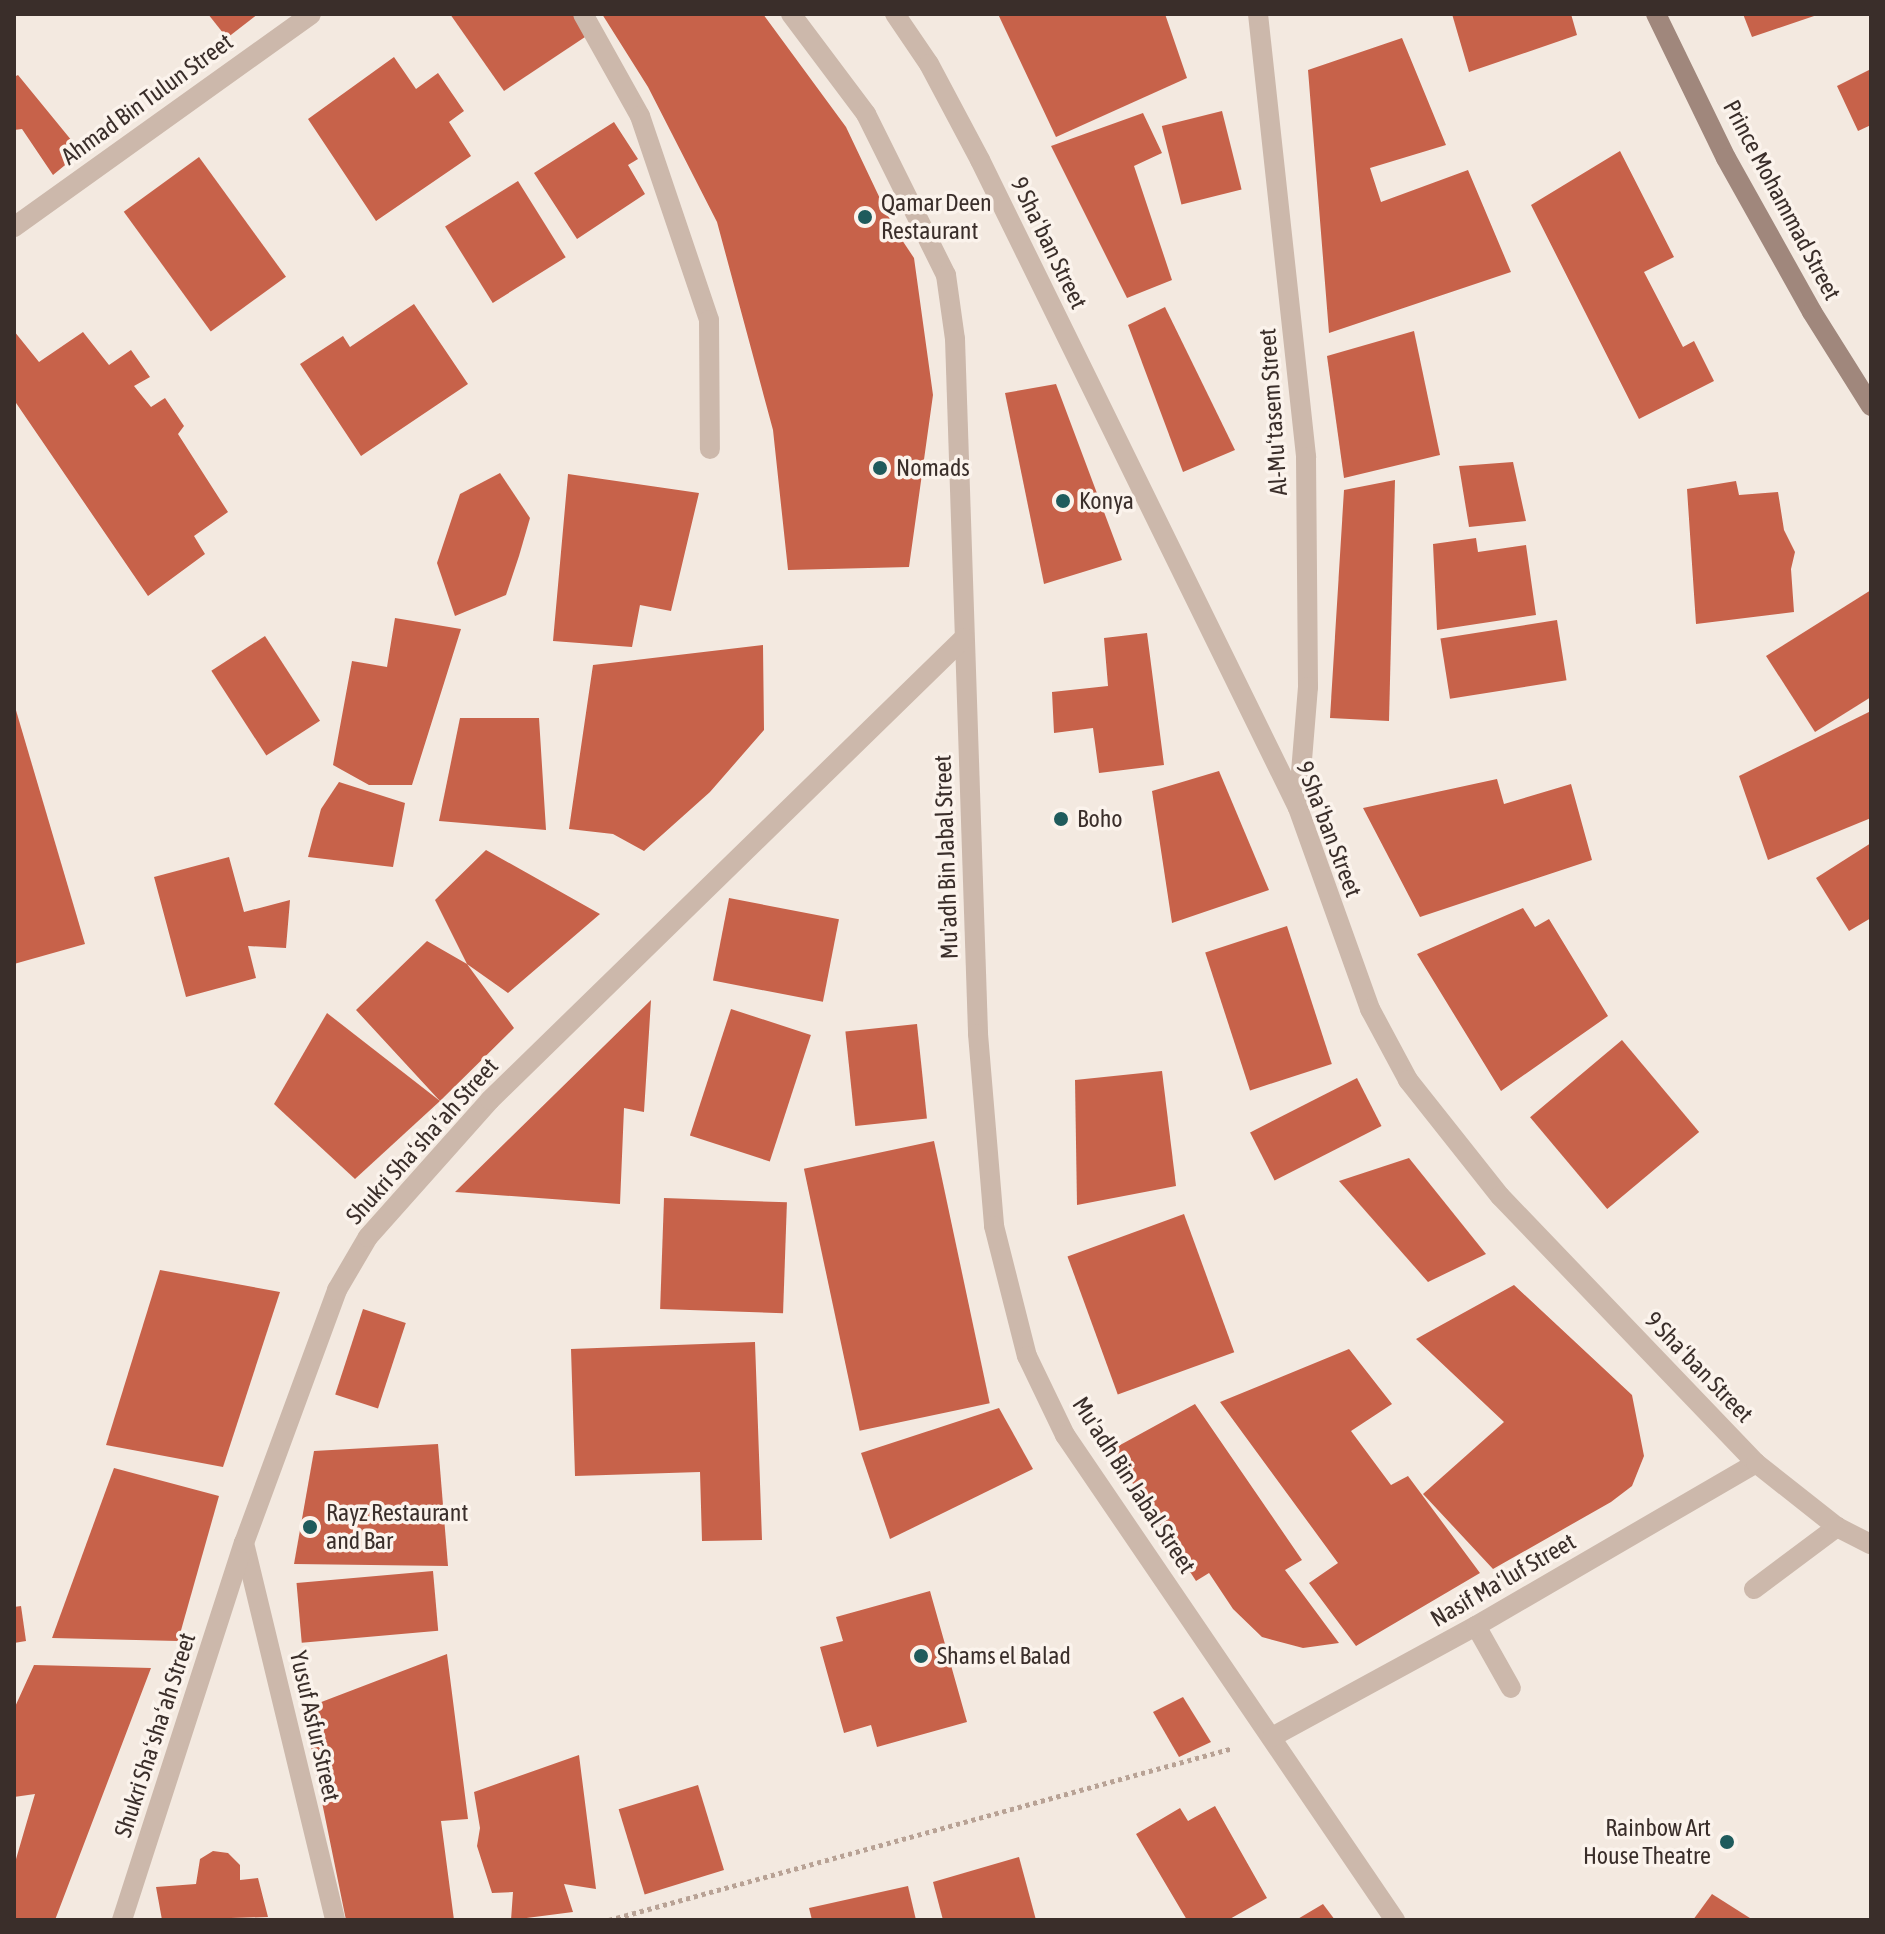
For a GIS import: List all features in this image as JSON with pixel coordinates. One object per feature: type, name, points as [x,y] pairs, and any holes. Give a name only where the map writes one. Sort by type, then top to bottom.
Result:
[{"type":"main road","name":"Prince Mohammad Street","points":[[1656,14],[1726,158],[1812,312],[1871,406]]},
{"type":"street","name":"Ahmad Bin Tulun Street","points":[[14,227],[311,14]]},
{"type":"street","points":[[583,14],[640,116],[709,320],[710,449]]},
{"type":"street","name":"Mu'adh Bin Jabal Street","points":[[791,14],[866,114],[946,275],[955,339],[978,1034],[994,1226],[1027,1356],[1065,1435],[1395,1920]]},
{"type":"street","name":"9 Shaʻban Street","points":[[895,14],[929,64],[980,160],[1298,808],[1370,1009],[1408,1080],[1500,1196],[1756,1463],[1837,1527],[1871,1544]]},
{"type":"street","name":"Al-Muʻtasem Street","points":[[1258,14],[1306,457],[1308,687],[1298,808]]},
{"type":"street","name":"Shukri Shaʻshaʻah Street","points":[[122,1920],[244,1543],[337,1290],[380,1219],[490,1100],[964,638]]},
{"type":"street","name":"Nasif Maʻluf Street","points":[[1272,1737],[1476,1626],[1756,1463]]},
{"type":"street","points":[[1754,1589],[1837,1527]]},
{"type":"street","name":"Yusuf Asfur Street","points":[[244,1543],[335,1920]]},
{"type":"street","points":[[1476,1626],[1511,1688]]},
{"type":"path","points":[[609,1920],[1272,1737]]},
{"type":"building","points":[[208,14],[258,14],[227,38]]},
{"type":"building","points":[[450,14],[574,14],[588,35],[504,91]]},
{"type":"building","points":[[602,14],[763,14],[846,127],[894,228],[914,258],[933,395],[909,567],[788,570],[773,430],[717,222],[648,87]]},
{"type":"building","points":[[998,14],[1165,14],[1187,78],[1056,137]]},
{"type":"building","points":[[1452,14],[1571,14],[1577,35],[1469,72]]},
{"type":"building","points":[[1743,14],[1817,14],[1817,15],[1752,37]]},
{"type":"building","points":[[1402,38],[1446,145],[1370,168],[1381,202],[1468,170],[1511,272],[1329,333],[1308,70]]},
{"type":"building","points":[[394,57],[416,89],[438,73],[464,111],[449,122],[471,156],[376,221],[308,119]]},
{"type":"building","points":[[1871,69],[1871,125],[1858,131],[1837,86]]},
{"type":"building","points":[[18,75],[81,152],[53,175],[22,129],[14,130],[14,77]]},
{"type":"building","points":[[1222,111],[1242,190],[1181,205],[1162,126]]},
{"type":"building","points":[[1143,113],[1162,153],[1134,166],[1172,280],[1127,298],[1051,146]]},
{"type":"building","points":[[614,122],[638,159],[628,165],[645,194],[577,239],[534,173]]},
{"type":"building","points":[[1620,151],[1674,257],[1644,272],[1683,347],[1694,341],[1714,381],[1639,419],[1531,205]]},
{"type":"building","points":[[199,157],[286,277],[211,331],[124,212]]},
{"type":"building","points":[[518,181],[566,257],[493,303],[445,227]]},
{"type":"building","points":[[414,304],[468,384],[361,456],[300,364],[343,336],[350,347]]},
{"type":"building","points":[[1165,307],[1235,450],[1183,472],[1128,325]]},
{"type":"building","points":[[14,331],[39,362],[83,332],[109,365],[131,350],[150,377],[134,386],[151,407],[165,398],[184,426],[178,434],[228,512],[194,536],[205,554],[148,596],[14,400]]},
{"type":"building","points":[[1414,331],[1440,455],[1344,478],[1327,356]]},
{"type":"building","points":[[1056,384],[1122,560],[1044,584],[1005,393]]},
{"type":"building","points":[[1513,462],[1526,521],[1469,527],[1459,466]]},
{"type":"building","points":[[500,473],[530,518],[519,556],[506,595],[455,616],[437,563],[460,494]]},
{"type":"building","points":[[568,474],[699,493],[671,611],[640,605],[632,647],[553,641]]},
{"type":"building","points":[[1395,480],[1389,721],[1330,718],[1344,490]]},
{"type":"building","points":[[1736,481],[1739,495],[1778,492],[1784,530],[1795,552],[1791,569],[1794,612],[1696,624],[1687,489]]},
{"type":"building","points":[[1476,538],[1478,552],[1526,545],[1536,615],[1437,630],[1433,544]]},
{"type":"building","points":[[1871,590],[1871,697],[1815,732],[1766,656]]},
{"type":"building","points":[[395,618],[461,629],[412,785],[369,785],[333,765],[352,661],[387,667]]},
{"type":"building","points":[[1557,620],[1567,680],[1450,699],[1440,638]]},
{"type":"building","points":[[1147,633],[1164,765],[1099,773],[1093,728],[1054,733],[1052,692],[1108,686],[1104,638]]},
{"type":"building","points":[[265,636],[320,721],[266,756],[211,671]]},
{"type":"building","points":[[763,645],[764,730],[710,792],[644,851],[613,834],[569,829],[593,665]]},
{"type":"building","points":[[14,708],[85,944],[14,964]]},
{"type":"building","points":[[1871,711],[1871,818],[1768,860],[1739,776]]},
{"type":"building","points":[[460,718],[539,718],[546,830],[439,821]]},
{"type":"building","points":[[1219,771],[1269,890],[1172,923],[1152,791]]},
{"type":"building","points":[[1497,779],[1504,804],[1571,784],[1592,860],[1420,917],[1363,808]]},
{"type":"building","points":[[339,782],[405,803],[393,867],[308,857],[321,809]]},
{"type":"building","points":[[1871,843],[1871,918],[1849,931],[1816,878]]},
{"type":"building","points":[[486,850],[600,914],[508,993],[467,964],[435,900]]},
{"type":"building","points":[[229,857],[244,912],[290,900],[286,948],[248,946],[256,978],[186,997],[154,877]]},
{"type":"building","points":[[729,898],[839,919],[823,1002],[713,980]]},
{"type":"building","points":[[1523,908],[1535,927],[1549,919],[1608,1016],[1501,1091],[1417,954]]},
{"type":"building","points":[[1287,926],[1332,1064],[1250,1090],[1205,953]]},
{"type":"building","points":[[427,941],[467,964],[514,1028],[440,1101],[356,1010]]},
{"type":"building","points":[[651,1000],[644,1112],[624,1108],[620,1204],[455,1192]]},
{"type":"building","points":[[731,1009],[811,1035],[770,1161],[690,1135]]},
{"type":"building","points":[[327,1013],[440,1101],[355,1179],[274,1104]]},
{"type":"building","points":[[917,1024],[927,1118],[855,1126],[845,1032]]},
{"type":"building","points":[[1622,1040],[1699,1132],[1607,1209],[1530,1117]]},
{"type":"building","points":[[1162,1071],[1176,1186],[1077,1205],[1075,1080]]},
{"type":"building","points":[[1357,1078],[1382,1126],[1275,1181],[1250,1132]]},
{"type":"building","points":[[934,1141],[990,1403],[860,1431],[804,1169]]},
{"type":"building","points":[[1409,1158],[1486,1254],[1428,1282],[1339,1181]]},
{"type":"building","points":[[664,1198],[787,1202],[783,1313],[660,1309]]},
{"type":"building","points":[[1184,1214],[1234,1352],[1118,1395],[1067,1256]]},
{"type":"building","points":[[160,1270],[280,1292],[223,1467],[106,1445]]},
{"type":"building","points":[[1514,1285],[1632,1395],[1644,1456],[1632,1486],[1611,1502],[1493,1569],[1423,1494],[1504,1422],[1416,1339]]},
{"type":"building","points":[[363,1309],[406,1323],[378,1409],[335,1395]]},
{"type":"building","points":[[755,1342],[762,1540],[702,1541],[700,1472],[575,1476],[571,1349]]},
{"type":"building","points":[[1349,1349],[1392,1404],[1351,1431],[1391,1485],[1408,1476],[1480,1573],[1356,1646],[1309,1583],[1338,1563],[1220,1402]]},
{"type":"building","points":[[1195,1404],[1302,1560],[1285,1570],[1339,1643],[1303,1648],[1262,1637],[1233,1609],[1209,1573],[1196,1581],[1111,1450]]},
{"type":"building","points":[[999,1408],[1033,1469],[890,1539],[861,1453]]},
{"type":"building","points":[[438,1444],[448,1566],[294,1564],[314,1451]]},
{"type":"building","points":[[114,1468],[219,1496],[178,1641],[52,1638]]},
{"type":"building","points":[[433,1571],[438,1631],[302,1643],[297,1583]]},
{"type":"building","points":[[930,1591],[967,1722],[877,1747],[871,1725],[844,1733],[820,1647],[843,1641],[836,1617]]},
{"type":"building","points":[[21,1606],[26,1641],[14,1643],[14,1607]]},
{"type":"building","points":[[447,1654],[468,1819],[441,1821],[454,1920],[346,1920],[303,1709]]},
{"type":"building","points":[[34,1665],[151,1668],[55,1920],[14,1920],[14,1866],[35,1794],[14,1797],[14,1709]]},
{"type":"building","points":[[1183,1697],[1211,1742],[1179,1757],[1153,1712]]},
{"type":"building","points":[[579,1755],[596,1889],[564,1884],[573,1912],[511,1920],[513,1892],[492,1893],[477,1846],[480,1828],[474,1792]]},
{"type":"building","points":[[698,1785],[724,1870],[645,1894],[619,1809]]},
{"type":"building","points":[[1215,1806],[1267,1898],[1228,1920],[1187,1920],[1136,1834],[1180,1808],[1188,1821]]},
{"type":"building","points":[[213,1851],[228,1853],[240,1865],[240,1880],[258,1878],[268,1917],[162,1920],[156,1887],[196,1884],[200,1859]]},
{"type":"building","points":[[1019,1857],[1036,1920],[943,1920],[933,1882]]},
{"type":"building","points":[[908,1886],[916,1920],[812,1920],[809,1908]]},
{"type":"building","points":[[1712,1894],[1753,1920],[1693,1920]]},
{"type":"building","points":[[1323,1904],[1335,1920],[1296,1920]]},
{"type":"place","name":"Qamar Deen Restaurant","points":[[865,217]]},
{"type":"place","name":"Nomads","points":[[880,468]]},
{"type":"place","name":"Konya","points":[[1063,501]]},
{"type":"place","name":"Boho","points":[[1061,819]]},
{"type":"place","name":"Rayz Restaurant and Bar","points":[[310,1527]]},
{"type":"place","name":"Shams el Balad","points":[[921,1656]]},
{"type":"place","name":"Rainbow Art House Theatre","points":[[1727,1842]]}]
